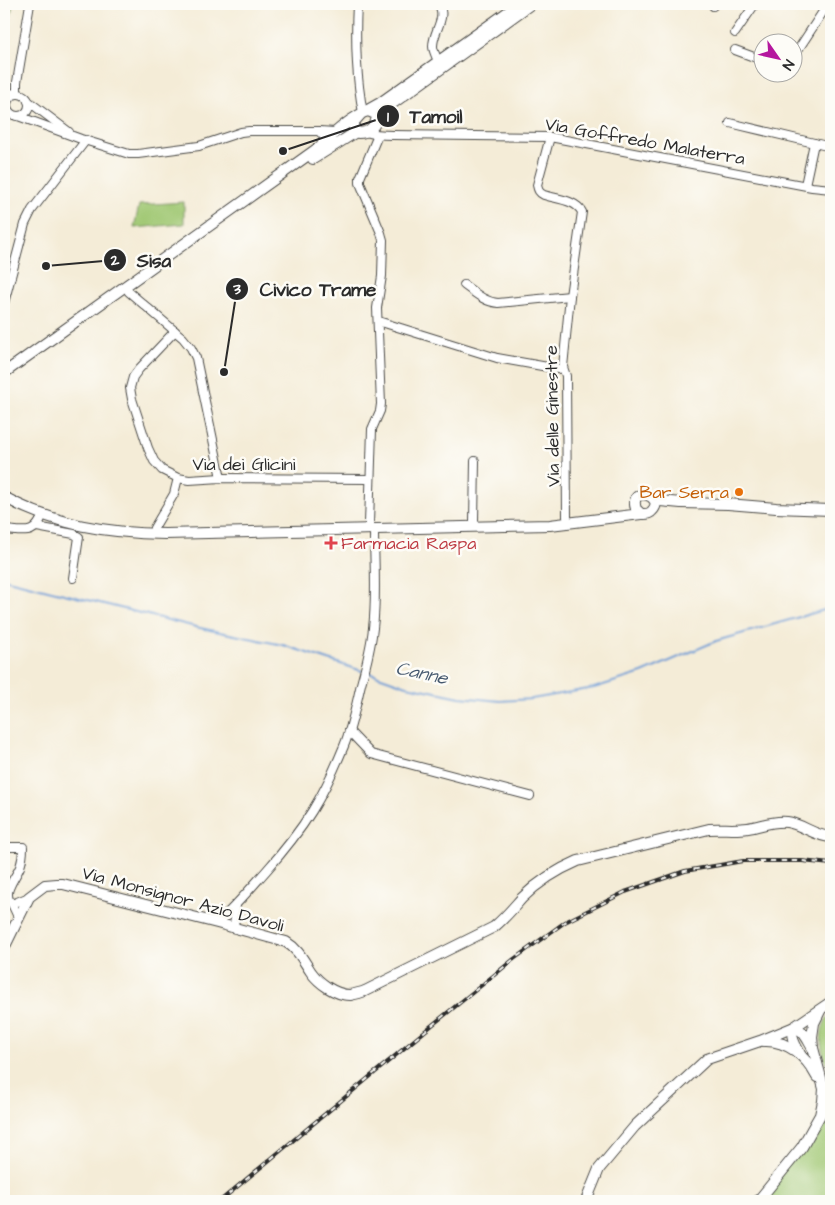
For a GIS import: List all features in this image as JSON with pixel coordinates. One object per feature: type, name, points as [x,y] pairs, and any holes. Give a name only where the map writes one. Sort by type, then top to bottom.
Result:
[{"type":"street","points":[[30,4],[15,94],[9,98],[6,109],[13,114],[83,140],[129,154],[199,146],[249,131],[318,132],[344,140]]},
{"type":"street","points":[[357,4],[355,48],[362,113]]},
{"type":"street","points":[[438,4],[442,8],[442,14],[434,38],[433,49],[438,61]]},
{"type":"street","points":[[4,373],[318,148],[362,113],[380,103],[519,4]]},
{"type":"street","points":[[4,381],[321,154],[356,132],[361,133],[374,127],[385,109],[532,4]]},
{"type":"street","points":[[736,33],[755,4]]},
{"type":"street","points":[[802,44],[828,4]]},
{"type":"street","points":[[735,50],[752,56]]},
{"type":"street","points":[[4,91],[24,95],[28,101],[83,140]]},
{"type":"street","points":[[18,116],[27,111],[28,101]]},
{"type":"street","points":[[217,923],[236,905],[281,854],[309,816],[326,787],[349,731],[370,649],[374,604],[370,479],[372,429],[381,404],[377,308],[382,276],[383,240],[360,178],[374,127],[375,114],[372,111],[362,113],[354,122],[356,132]]},
{"type":"street","points":[[730,123],[831,146]]},
{"type":"street","name":"Via Goffredo Malaterra","points":[[374,127],[393,135],[550,138],[831,189]]},
{"type":"street","name":"Via delle Ginestre","points":[[550,138],[537,185],[538,189],[544,195],[574,204],[582,212],[570,296],[563,367],[566,376],[568,517]]},
{"type":"street","points":[[4,303],[25,224],[32,210],[83,140]]},
{"type":"street","points":[[804,185],[814,143]]},
{"type":"street","points":[[464,285],[485,300],[498,303],[570,296]]},
{"type":"street","points":[[129,292],[183,338],[196,358],[221,478]]},
{"type":"street","points":[[378,321],[497,358],[559,369],[563,367]]},
{"type":"street","name":"Via dei Glicini","points":[[175,331],[139,369],[133,377],[130,388],[147,446],[154,461],[162,470],[178,478],[189,480],[221,478],[370,479]]},
{"type":"street","points":[[474,522],[475,461]]},
{"type":"street","points":[[154,528],[174,494],[178,478]]},
{"type":"street","points":[[4,490],[33,505],[77,519],[120,527],[154,528],[550,525],[646,513],[681,503]]},
{"type":"street","points":[[4,496],[43,514],[75,524],[97,530],[141,534],[550,520],[624,510],[635,503],[642,494],[649,495],[660,501],[681,503],[831,510]]},
{"type":"street","points":[[635,503],[636,509],[646,513],[653,510],[655,504],[653,498]]},
{"type":"street","points":[[4,530],[32,531],[37,527],[43,514]]},
{"type":"street","points":[[37,527],[74,534],[79,537],[73,578]]},
{"type":"street","points":[[349,731],[372,754],[530,796]]},
{"type":"street","name":"Via Monsignor Azio Davoli","points":[[29,897],[45,885],[63,884],[286,942],[297,951],[318,980],[331,990],[351,995],[365,991],[494,927],[523,897],[545,879],[559,869],[578,861],[709,829],[747,828],[786,822],[794,823],[814,833],[831,837]]},
{"type":"street","points":[[4,847],[23,847],[21,865],[7,896],[18,917]]},
{"type":"street","points":[[12,904],[29,897]]},
{"type":"street","points":[[4,948],[29,897]]},
{"type":"street","points":[[234,928],[236,905]]},
{"type":"street","points":[[586,1201],[599,1169],[629,1133],[707,1059],[794,1027],[831,1002]]},
{"type":"street","points":[[758,1201],[802,1147],[820,1116],[824,1089],[812,1037],[814,1023],[820,1010]]},
{"type":"street","points":[[794,1027],[800,1029],[813,1048]]},
{"type":"street","points":[[794,1027],[792,1036],[801,1055]]},
{"type":"street","points":[[760,1041],[773,1041],[797,1052],[807,1061],[824,1089]]},
{"type":"green space","points":[[4,4],[13,4],[8,29],[4,28]]},
{"type":"green space","points":[[184,202],[184,224],[134,228],[139,205]]},
{"type":"green space","points":[[831,1013],[831,1070],[824,1057],[821,1041],[823,1026]]},
{"type":"green space","points":[[831,1112],[831,1201],[758,1201],[760,1198]]},
{"type":"waterway","name":"Canne","points":[[4,579],[200,628],[283,645],[362,671]]},
{"type":"waterway","name":"Canne","points":[[367,672],[407,686],[460,697],[500,701],[532,699],[594,688],[642,673],[716,641],[831,608]]},
{"type":"railway","points":[[220,1201],[431,1026],[514,959],[565,922],[625,892],[685,871],[743,861],[802,861],[831,864]]},
{"type":"place","name":"Tamoil","points":[[283,151]]},
{"type":"place","name":"Sisa","points":[[46,266]]},
{"type":"place","name":"Civico Trame","points":[[224,372]]},
{"type":"place","name":"Bar Serra","points":[[739,492]]},
{"type":"place","name":"Farmacia Raspa","points":[[331,543]]}]
